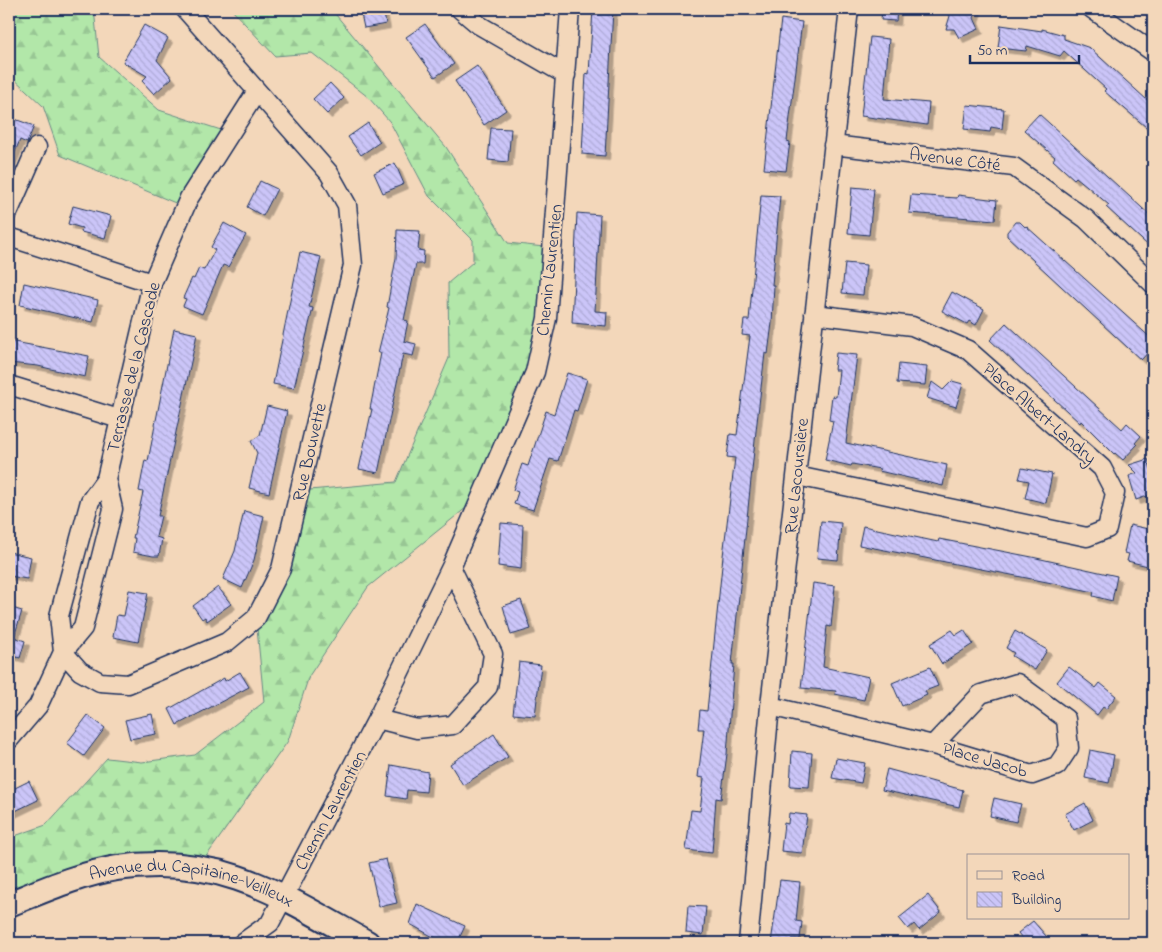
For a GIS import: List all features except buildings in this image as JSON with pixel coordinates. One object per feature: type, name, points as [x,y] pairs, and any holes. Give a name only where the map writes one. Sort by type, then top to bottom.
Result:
[{"type":"street","points":[[185,9],[257,91]]},
{"type":"street","points":[[460,9],[480,25],[566,76]]},
{"type":"street","name":"Chemin Laurentien","points":[[242,943],[270,923],[377,719],[451,567],[535,372],[547,318],[570,9]]},
{"type":"street","name":"Rue Lacoursière","points":[[748,943],[770,706],[849,9]]},
{"type":"street","points":[[1092,9],[1098,11],[1153,52]]},
{"type":"street","name":"Terrasse de la Cascade","points":[[63,652],[59,616],[90,501],[106,479],[152,283],[189,198],[257,91]]},
{"type":"street","name":"Rue Bouvette","points":[[63,652],[80,671],[100,682],[128,684],[227,642],[256,618],[281,569],[353,265],[347,205],[330,173],[257,91]]},
{"type":"street","name":"Avenue Côté","points":[[833,145],[1014,166],[1086,219],[1153,284]]},
{"type":"street","points":[[9,211],[37,147]]},
{"type":"street","points":[[9,237],[152,283]]},
{"type":"street","name":"Place Albert-Landry","points":[[797,476],[1087,537],[1107,529],[1115,493],[1102,468],[968,350],[912,326],[814,314]]},
{"type":"street","points":[[9,385],[119,419]]},
{"type":"street","name":"Terrasse de la Cascade","points":[[9,740],[38,706],[63,652],[83,628],[113,509],[106,479]]},
{"type":"street","points":[[377,719],[417,730],[453,725],[488,687],[493,654],[451,567]]},
{"type":"street","name":"Place Jacob","points":[[770,706],[933,744],[1032,775],[1057,766],[1069,748],[1066,719],[1018,683],[981,694],[933,744]]},
{"type":"street","name":"Avenue du Capitaine-Veilleux","points":[[9,904],[98,872],[116,868],[168,865],[235,875],[284,897],[367,943]]},
{"type":"green space","points":[[9,9],[94,9],[99,57],[159,110],[224,131],[185,207],[60,155],[43,106],[9,74]]},
{"type":"green space","points":[[231,9],[331,9],[446,147],[508,243],[553,248],[547,318],[482,495],[368,587],[309,676],[288,741],[198,868],[168,865],[9,904],[9,838],[46,825],[107,758],[142,762],[195,755],[264,702],[256,618],[299,491],[396,482],[449,358],[448,283],[473,262],[473,240],[429,196],[390,122],[368,97],[312,53],[275,56]]}]
